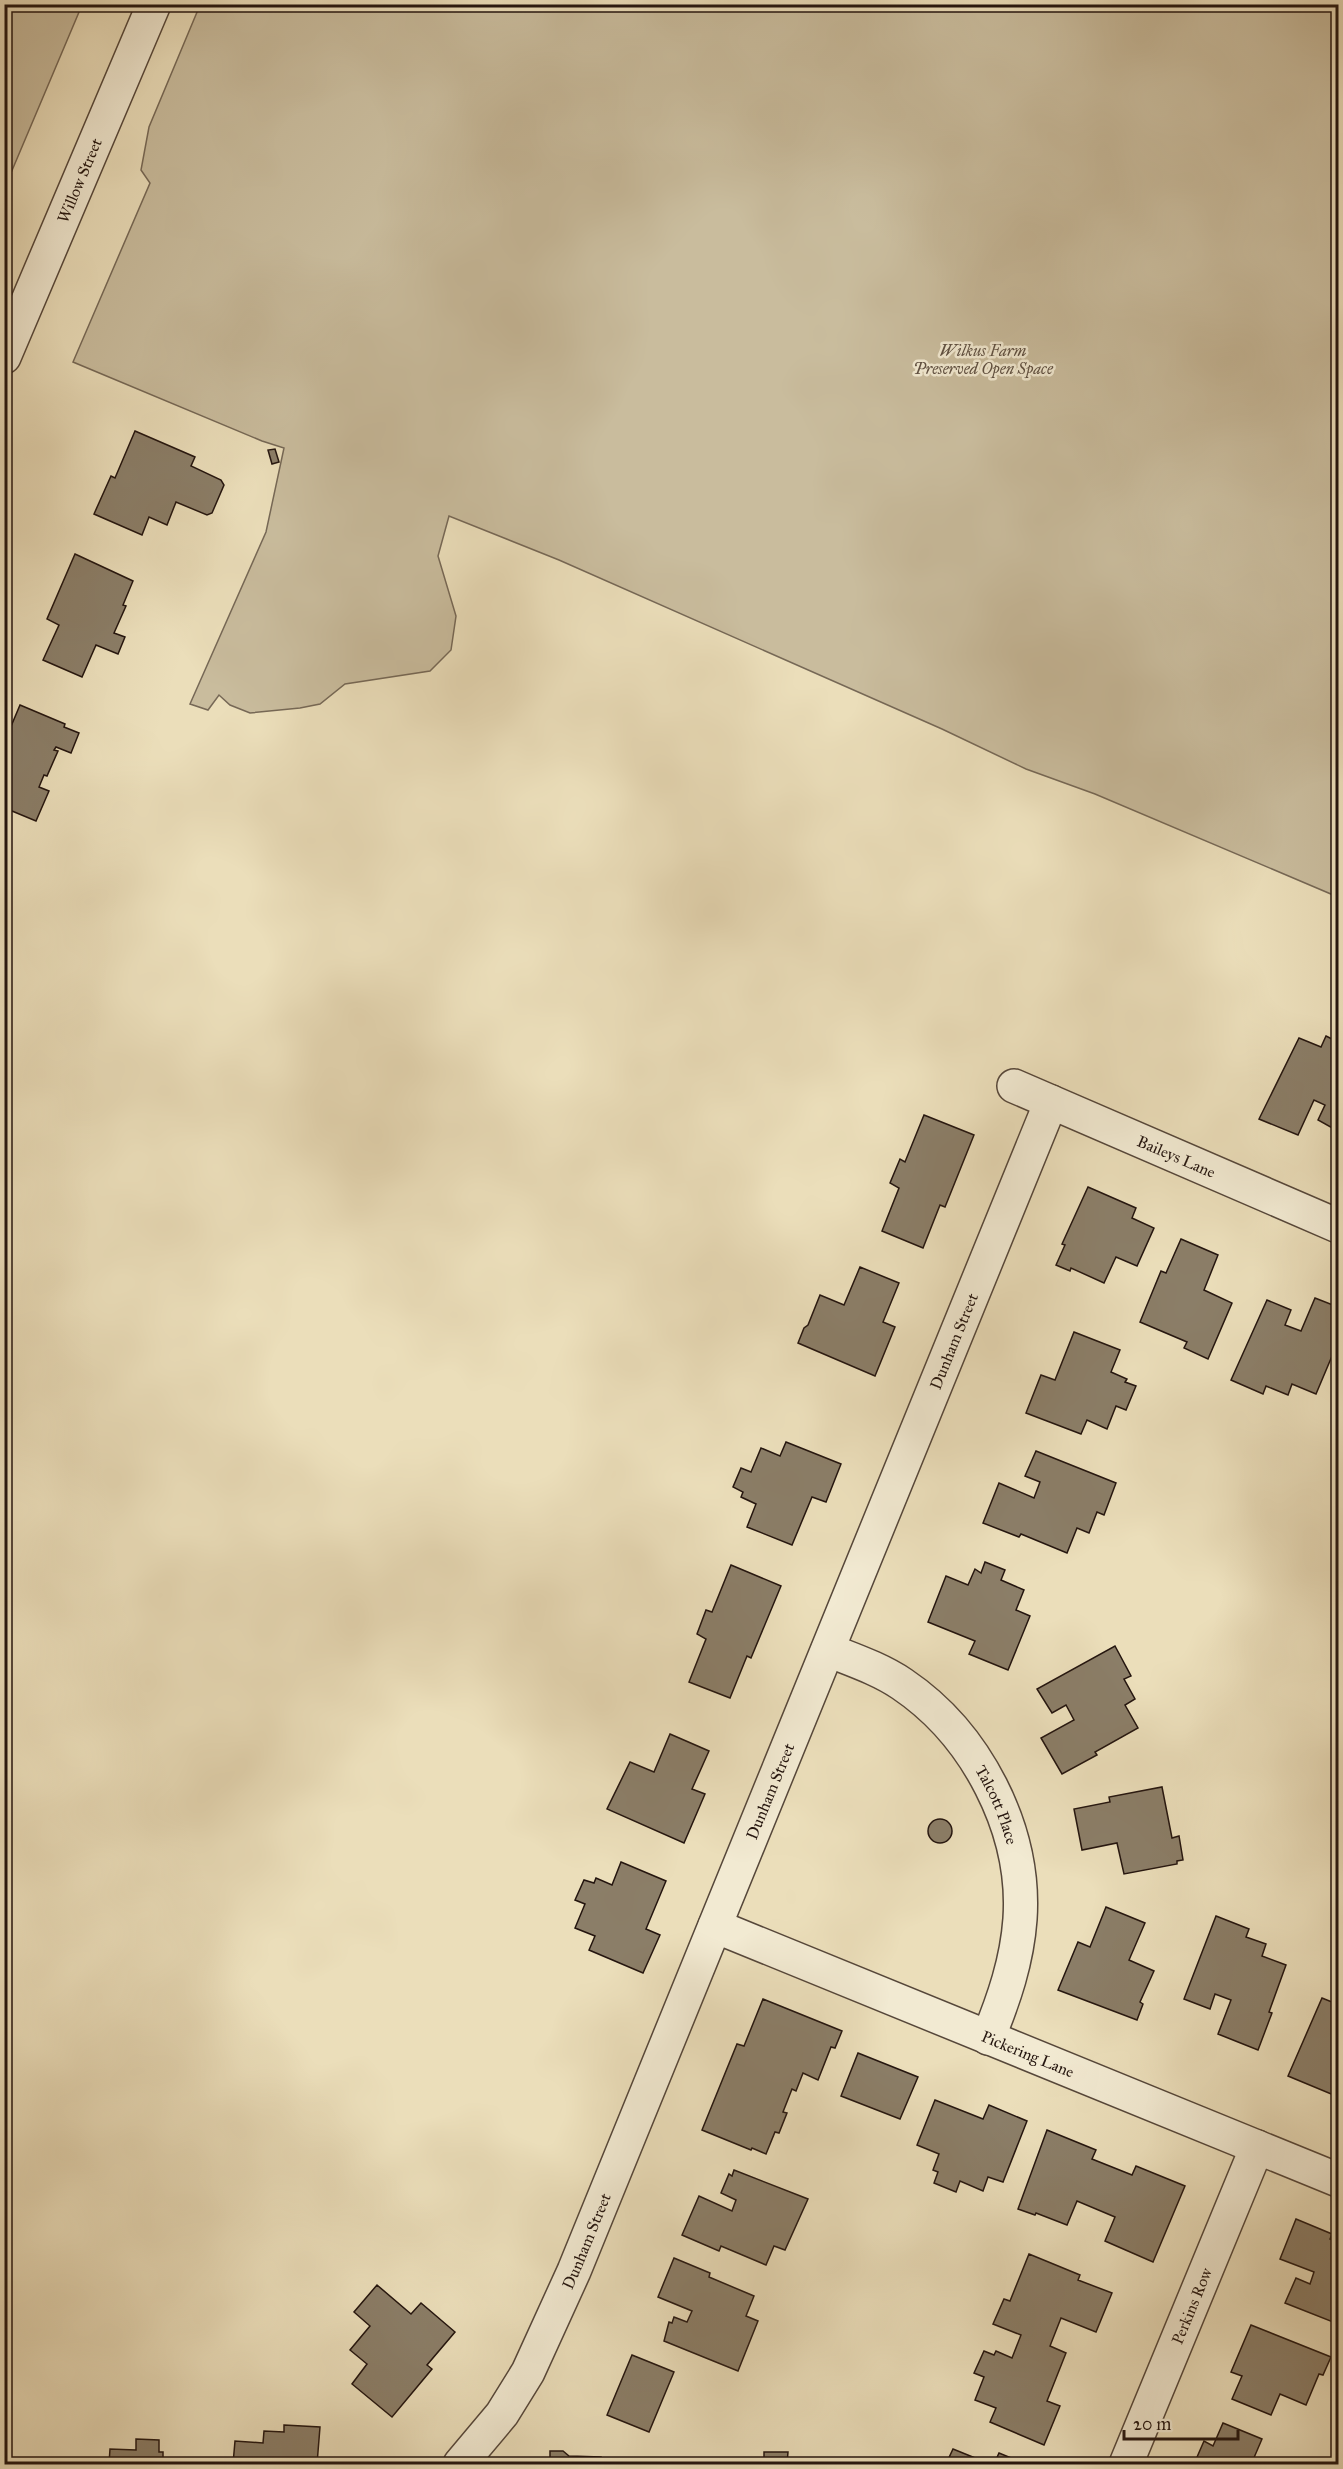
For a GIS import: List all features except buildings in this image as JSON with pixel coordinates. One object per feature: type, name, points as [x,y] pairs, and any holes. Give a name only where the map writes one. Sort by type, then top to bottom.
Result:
[{"type":"street","name":"Willow Street","points":[[4,357],[154,4]]},
{"type":"street","name":"Baileys Lane","points":[[1014,1086],[1338,1226]]},
{"type":"street","name":"Dunham Street","points":[[460,2464],[502,2414],[528,2372],[574,2271],[1051,1102]]},
{"type":"street","name":"Talcott Place","points":[[828,1650],[867,1665],[901,1683],[937,1710],[960,1737],[999,1804],[1012,1840],[1018,1876],[1020,1918],[1004,1999],[988,2038]]},
{"type":"street","name":"Pickering Lane","points":[[715,1926],[1338,2180]]},
{"type":"street","name":"Perkins Row","points":[[1126,2464],[1257,2147]]},
{"type":"green space","points":[[4,5],[82,5],[5,187]]},
{"type":"green space","name":"Wilkus Farm Preserved Open Space","points":[[200,5],[1338,5],[1338,897],[1095,794],[1026,769],[942,729],[559,560],[449,516],[438,556],[456,616],[451,650],[430,671],[345,684],[320,704],[300,708],[250,713],[230,705],[219,695],[208,710],[190,704],[266,532],[284,448],[262,441],[73,362],[150,183],[141,170],[149,127]]}]
